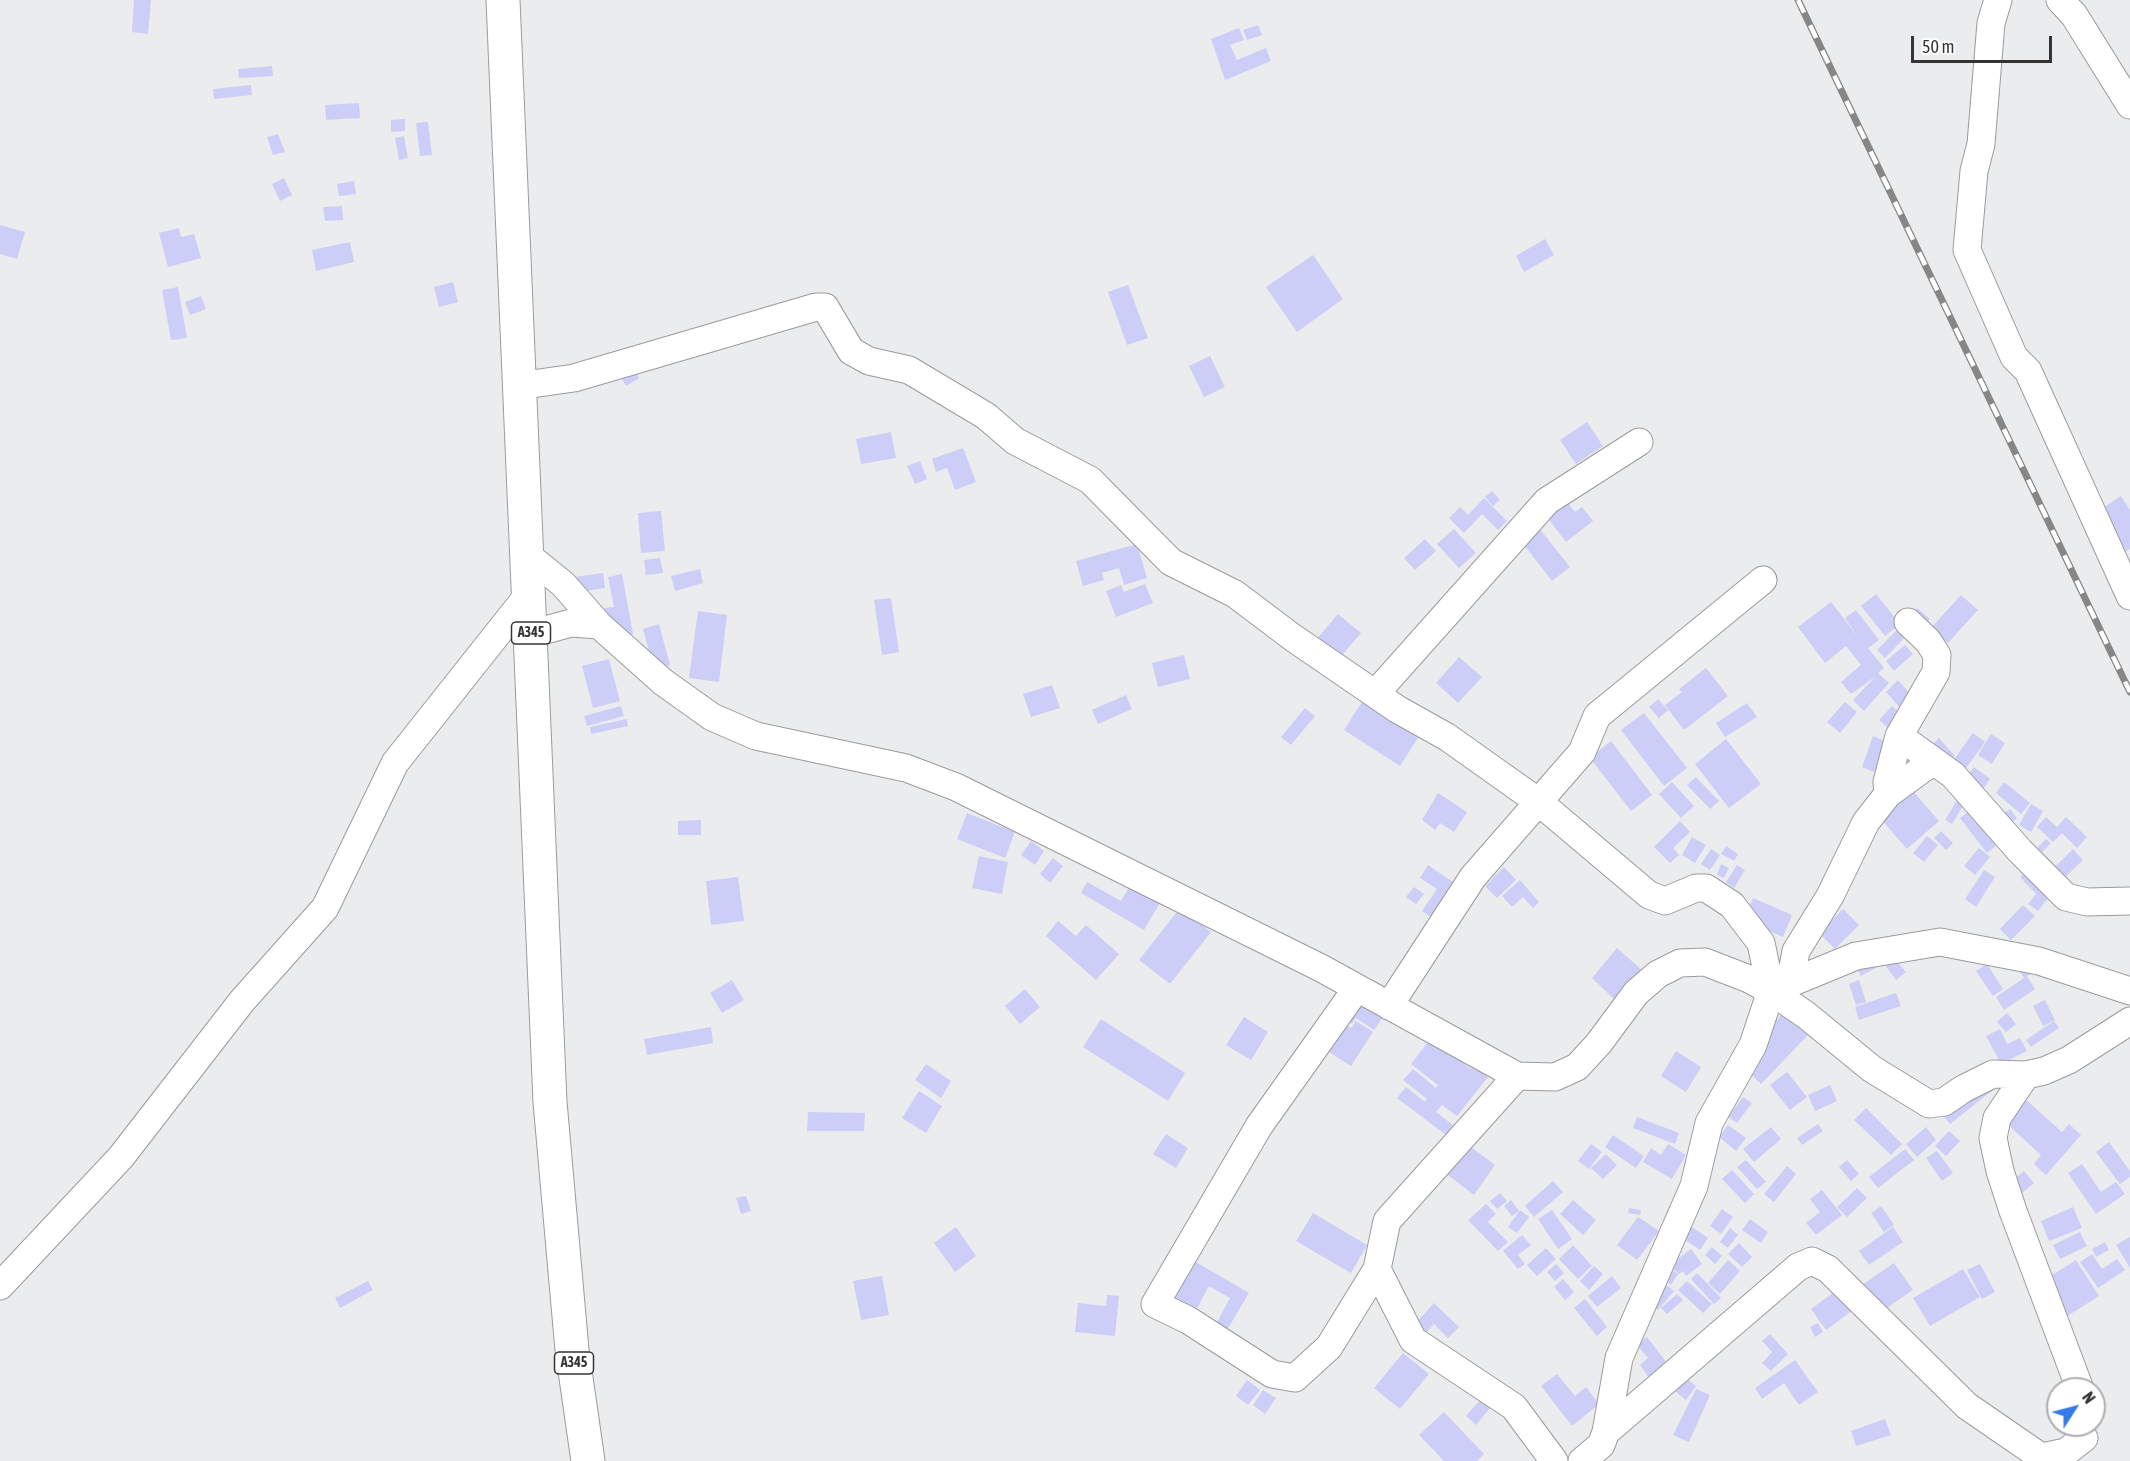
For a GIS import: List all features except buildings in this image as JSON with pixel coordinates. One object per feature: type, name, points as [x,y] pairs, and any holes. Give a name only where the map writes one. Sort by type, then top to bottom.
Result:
[{"type":"highway","name":"A345","points":[[503,0],[550,1102],[572,1350],[588,1461]]},
{"type":"street","points":[[1998,0],[1991,23],[1981,144],[1974,171],[1967,250],[2014,357],[2028,370],[2130,596]]},
{"type":"street","points":[[2060,0],[2074,15],[2130,105]]},
{"type":"street","points":[[518,386],[574,378],[816,307],[825,307],[851,351],[869,361],[909,370],[986,416],[1015,441],[1090,480],[1172,562],[1235,594],[1375,694],[1447,736],[1540,803],[1649,895],[1665,902],[1696,888],[1706,888],[1732,905],[1761,943],[1780,987],[1806,1015],[1872,1069],[1929,1104],[1944,1102],[1963,1089],[1993,1074],[2026,1075],[2044,1071],[2069,1060],[2130,1021]]},
{"type":"street","points":[[1375,694],[1547,501],[1639,442]]},
{"type":"street","points":[[527,555],[563,584],[599,625],[663,682],[712,717],[756,736],[906,768],[956,787],[1357,988],[1517,1076],[1555,1077],[1577,1067],[1599,1043],[1636,993],[1658,974],[1680,963],[1705,962],[1749,979],[1780,987],[1856,956],[1940,942],[2039,961],[2130,991]]},
{"type":"street","points":[[1389,1006],[1473,877],[1540,803],[1582,752],[1597,716],[1763,580]]},
{"type":"street","points":[[0,1286],[121,1157],[242,1001],[326,908],[395,763],[529,594]]},
{"type":"street","points":[[1888,794],[1887,782],[1899,736],[1936,672],[1937,656],[1928,641],[1908,622]]},
{"type":"street","points":[[531,634],[570,623],[599,625]]},
{"type":"street","points":[[1899,736],[1953,775],[2020,851],[2066,897],[2087,902],[2130,901]]},
{"type":"street","points":[[1582,1461],[1601,1445],[1606,1432],[1619,1358],[1694,1186],[1708,1123],[1753,1045],[1796,951],[1830,896],[1866,822],[1888,794],[1932,762]]},
{"type":"street","points":[[1357,988],[1259,1126],[1155,1304],[1188,1320],[1272,1374],[1295,1378],[1329,1347],[1377,1269],[1387,1221],[1517,1076]]},
{"type":"street","points":[[2026,1075],[1997,1118],[1993,1138],[2000,1171],[2013,1211],[2075,1377]]},
{"type":"street","points":[[1606,1432],[1798,1266],[1812,1261],[1828,1269],[1967,1406],[2045,1459],[2067,1452],[2085,1441]]},
{"type":"street","points":[[1377,1269],[1413,1340],[1514,1407],[1554,1461]]},
{"type":"railway","points":[[1798,0],[2130,692]]}]
